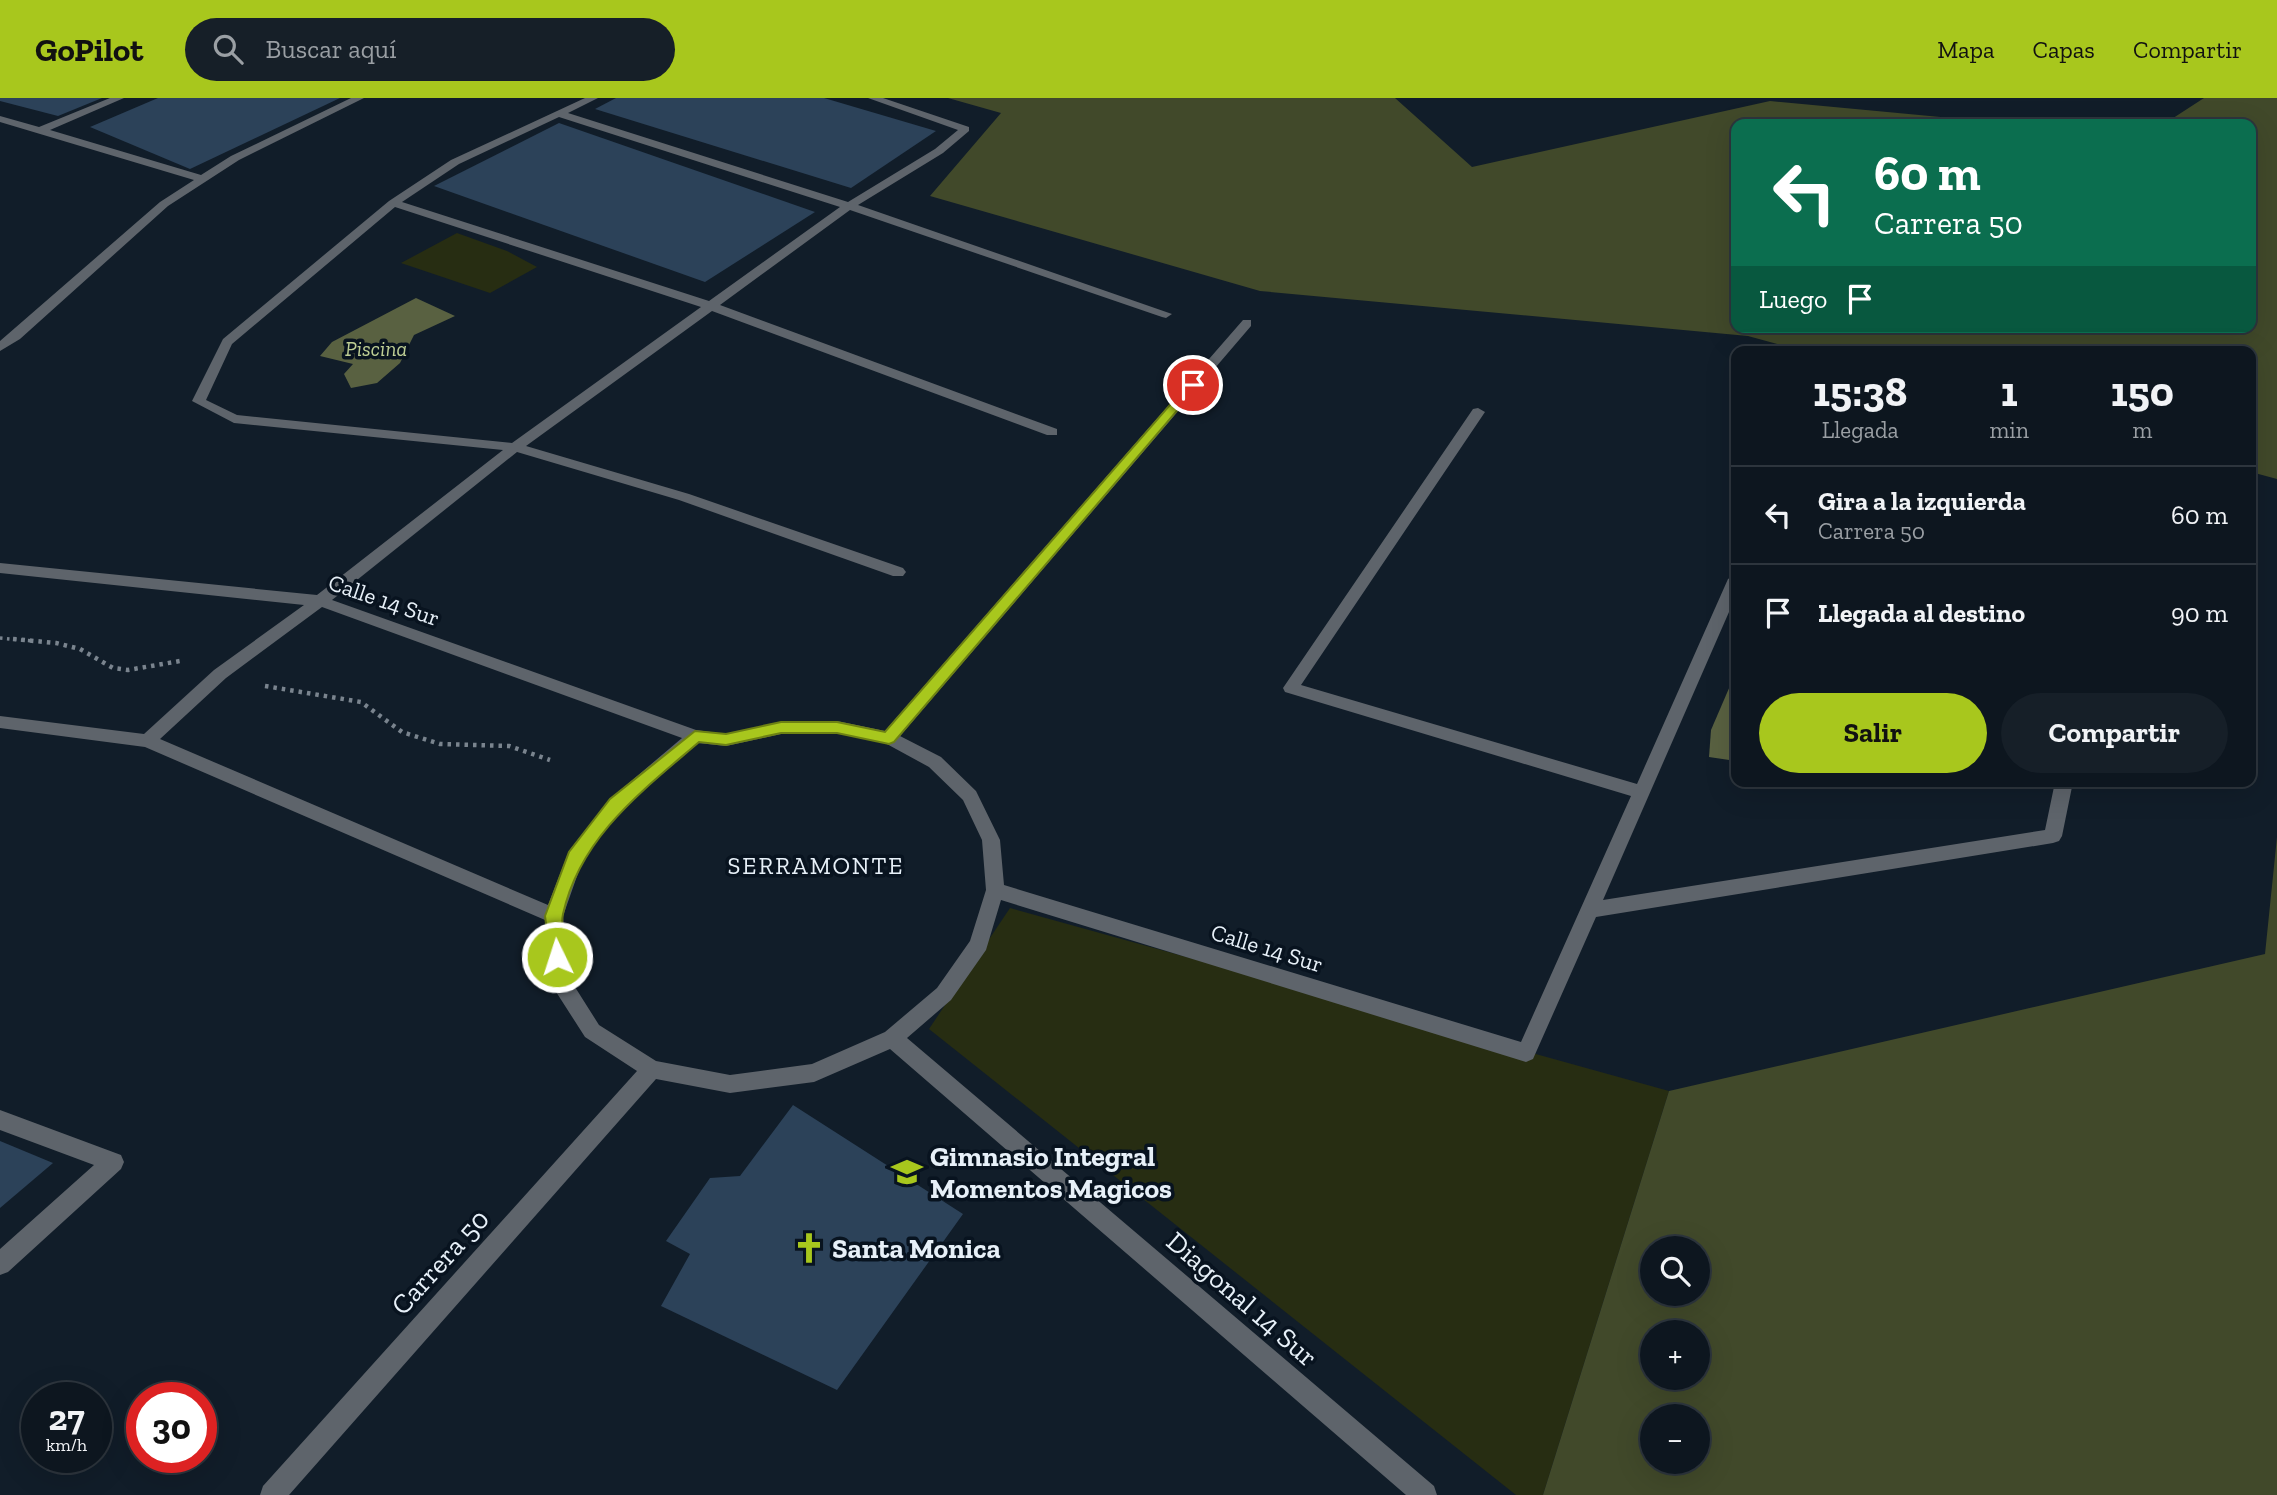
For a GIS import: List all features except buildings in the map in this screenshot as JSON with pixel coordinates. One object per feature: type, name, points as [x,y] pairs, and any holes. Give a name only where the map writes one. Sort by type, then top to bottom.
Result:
[{"type":"street","points":[[39,131],[118,98]]},
{"type":"street","points":[[0,347],[16,336],[164,204],[235,158],[359,98]]},
{"type":"street","points":[[593,98],[455,162],[393,203],[227,342],[199,401],[234,419],[515,447],[684,497],[898,572]]},
{"type":"street","points":[[147,741],[220,674],[320,601],[515,447],[849,206],[939,151],[965,129],[873,98]]},
{"type":"street","points":[[559,114],[849,206],[1166,314]]},
{"type":"street","points":[[0,119],[203,179]]},
{"type":"street","points":[[393,203],[710,306],[1052,432]]},
{"type":"street","points":[[889,738],[1247,323]]},
{"type":"street","points":[[1478,412],[1291,688],[1641,792]]},
{"type":"street","name":"Calle 14 Sur","points":[[0,568],[320,601],[695,736],[726,740],[781,728],[837,727],[889,738],[935,761],[970,796],[991,840],[995,890],[1526,1053],[1589,910]]},
{"type":"street","points":[[1589,910],[1731,590]]},
{"type":"street","points":[[0,722],[147,741],[554,916]]},
{"type":"street","points":[[695,736],[616,804],[575,856],[554,916],[558,978],[592,1031],[652,1069],[730,1084],[814,1073],[892,1038],[944,995],[979,944],[995,890]]},
{"type":"street","points":[[1589,910],[2053,836],[2063,787]]},
{"type":"street","name":"Diagonal 14 Sur","points":[[892,1038],[1425,1495]]},
{"type":"street","name":"Carrera 50","points":[[272,1495],[652,1069]]},
{"type":"street","points":[[0,1119],[113,1163],[0,1264]]},
{"type":"path","points":[[0,638],[56,643],[80,649],[113,668],[128,670],[176,660],[184,662]]},
{"type":"path","points":[[260,685],[360,702],[402,732],[440,744],[509,746],[550,760]]},
{"type":"shaded area","points":[[948,98],[1395,98],[1472,167],[1770,101],[1962,119],[1731,119],[1731,333],[2256,333],[2256,119],[2172,119],[2204,98],[2277,98],[2277,479],[2256,473],[2256,346],[1784,346],[1748,336],[1260,291],[930,196],[1001,113]]},
{"type":"shaded area","points":[[457,233],[507,251],[537,267],[490,293],[401,263]]},
{"type":"shaded area","points":[[2277,837],[2277,1495],[1543,1495],[1669,1091],[2265,954]]},
{"type":"shaded area","points":[[1010,908],[1669,1091],[1543,1495],[1516,1495],[929,1029]]},
{"type":"water","name":"Piscina","points":[[416,298],[455,316],[414,335],[400,363],[377,383],[351,388],[344,374],[353,364],[320,356],[332,342]]},
{"type":"water","points":[[1731,684],[1731,760],[1709,757],[1711,730]]},
{"type":"place","name":"Gimnasio Integral Momentos Magicos","points":[[907,1172]]},
{"type":"place","name":"Santa Monica","points":[[809,1248]]},
{"type":"district","name":"SERRAMONTE","points":[[816,865]]},
{"type":"route","points":[[557,957],[554,916],[575,856],[616,804],[695,736],[726,740],[781,728],[837,727],[889,738],[1193,385]]}]
